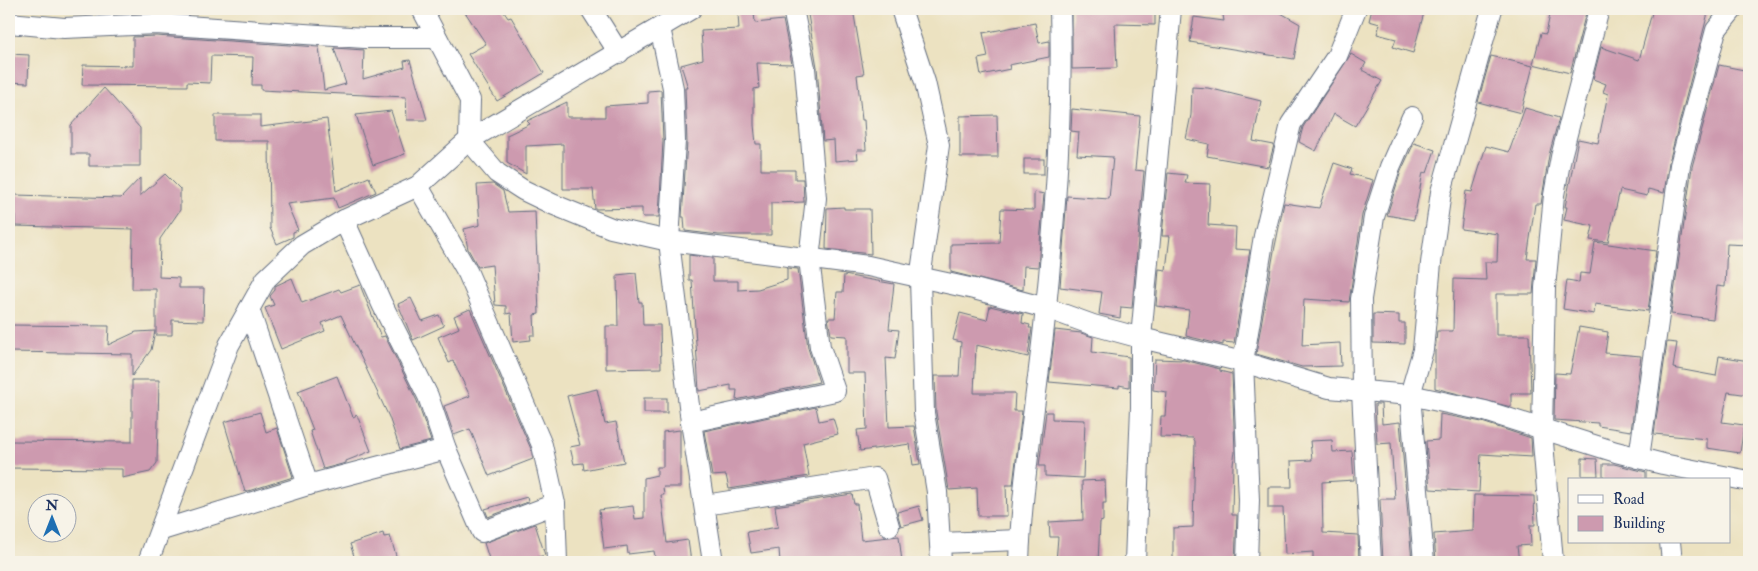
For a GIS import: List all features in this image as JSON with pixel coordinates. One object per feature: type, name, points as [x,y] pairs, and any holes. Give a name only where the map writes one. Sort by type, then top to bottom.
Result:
[{"type":"street","points":[[185,25],[198,9]]},
{"type":"street","points":[[422,9],[470,100],[469,140],[497,173],[552,204],[611,228],[669,240],[868,266],[920,279],[974,289],[1046,308],[1093,325],[1243,362],[1329,388],[1410,395],[1485,411],[1542,430],[1639,458],[1664,472],[1721,478]]},
{"type":"street","points":[[590,9],[619,53]]},
{"type":"street","points":[[148,562],[162,530],[229,345],[266,278],[302,245],[344,220],[418,186],[469,140],[691,9]]},
{"type":"street","points":[[691,422],[835,391],[820,347],[809,259],[816,198],[805,68],[793,9]]},
{"type":"street","points":[[901,9],[925,82],[938,145],[920,279],[924,413],[937,492],[940,553],[1020,540]]},
{"type":"street","points":[[1019,562],[1022,500],[1046,308],[1054,195],[1058,166],[1060,9]]},
{"type":"street","points":[[1135,562],[1141,407],[1141,338],[1171,9]]},
{"type":"street","points":[[1247,562],[1249,500],[1243,362],[1264,236],[1291,124],[1337,56],[1356,9]]},
{"type":"street","points":[[1424,562],[1410,395],[1423,350],[1440,192],[1492,9]]},
{"type":"street","points":[[1553,562],[1542,430],[1544,288],[1554,195],[1561,157],[1599,9]]},
{"type":"street","points":[[1639,458],[1680,165],[1716,30],[1734,9]]},
{"type":"street","points":[[9,23],[64,28],[156,24],[185,25],[365,38],[437,38]]},
{"type":"street","points":[[660,28],[673,88],[675,141],[669,240],[691,422],[713,562]]},
{"type":"street","points":[[1371,562],[1362,392],[1361,299],[1374,217],[1390,167],[1412,117]]},
{"type":"street","points":[[418,186],[468,274],[538,436],[555,504],[557,562]]},
{"type":"street","points":[[344,220],[382,304],[428,396],[446,449],[482,532],[555,504]]},
{"type":"street","points":[[249,309],[308,485]]},
{"type":"street","points":[[162,530],[308,485],[446,449]]},
{"type":"street","points":[[705,505],[876,478],[888,526]]},
{"type":"street","points":[[1730,479],[1749,481]]},
{"type":"street","points":[[1670,544],[1672,562]]},
{"type":"building","points":[[463,9],[502,9],[508,18],[511,17],[544,73],[497,101],[468,54],[486,44]]},
{"type":"building","points":[[807,9],[853,9],[864,74],[857,75],[862,120],[864,120],[866,150],[857,150],[858,159],[835,161],[834,140],[823,141],[817,67]]},
{"type":"building","points":[[1072,9],[1155,9],[1155,25],[1115,24],[1117,68],[1072,69]]},
{"type":"building","points":[[1222,9],[1274,9],[1300,24],[1294,59],[1190,42],[1194,17],[1224,21]]},
{"type":"building","points":[[1372,9],[1425,9],[1413,53],[1393,47],[1396,39],[1377,34],[1380,24],[1369,21]]},
{"type":"building","points":[[1551,9],[1587,9],[1570,73],[1533,64],[1541,33],[1546,34]]},
{"type":"building","points":[[1653,9],[1709,9],[1669,162],[1664,193],[1648,189],[1647,196],[1620,190],[1608,242],[1590,240],[1593,226],[1564,220],[1578,139],[1598,143],[1608,94],[1603,92],[1606,84],[1593,79],[1601,47],[1639,60]]},
{"type":"building","points":[[754,12],[755,23],[783,20],[792,64],[757,63],[759,88],[754,89],[754,125],[756,144],[761,144],[761,170],[795,170],[795,179],[803,179],[804,202],[771,203],[771,235],[719,235],[685,231],[684,217],[682,217],[687,142],[685,88],[688,88],[681,65],[703,59],[701,31],[739,29],[738,13]]},
{"type":"building","points":[[1035,23],[1039,43],[1049,41],[1049,57],[1009,65],[1010,69],[981,75],[978,59],[988,57],[983,33]]},
{"type":"building","points":[[156,36],[319,47],[324,90],[346,84],[334,48],[364,50],[363,79],[405,67],[404,61],[410,60],[427,120],[407,120],[406,97],[261,90],[261,85],[252,85],[253,57],[211,56],[210,83],[187,82],[187,86],[82,85],[83,65],[133,66],[133,37]]},
{"type":"building","points":[[9,54],[29,55],[28,83],[9,82]]},
{"type":"building","points":[[1351,54],[1366,63],[1362,70],[1382,81],[1355,126],[1334,114],[1316,151],[1299,142],[1303,127]]},
{"type":"building","points":[[1491,56],[1533,66],[1521,113],[1478,102]]},
{"type":"building","points":[[1719,65],[1749,71],[1749,245],[1727,244],[1725,287],[1717,286],[1713,319],[1671,314],[1692,167]]},
{"type":"building","points":[[1192,87],[1208,88],[1261,101],[1253,141],[1274,145],[1268,167],[1207,156],[1209,144],[1186,139],[1191,115]]},
{"type":"building","points":[[104,88],[140,128],[140,166],[89,166],[89,154],[71,154],[71,125]]},
{"type":"building","points":[[661,90],[663,141],[659,217],[642,217],[642,208],[595,209],[593,189],[563,189],[563,144],[526,146],[526,174],[507,163],[507,135],[530,124],[527,121],[567,102],[567,117],[605,117],[605,106],[648,103],[648,91]]},
{"type":"building","points":[[1525,108],[1559,118],[1549,155],[1541,204],[1535,204],[1527,259],[1536,259],[1533,294],[1496,294],[1496,335],[1529,335],[1531,393],[1511,393],[1511,407],[1435,388],[1435,352],[1437,331],[1453,331],[1454,279],[1486,280],[1485,262],[1497,262],[1498,234],[1461,229],[1466,191],[1472,192],[1486,146],[1509,152]]},
{"type":"building","points":[[1072,109],[1140,116],[1135,170],[1144,171],[1132,308],[1121,307],[1120,318],[1099,314],[1102,292],[1060,287],[1067,196],[1109,199],[1113,157],[1077,155],[1079,132],[1071,131]]},
{"type":"building","points":[[391,111],[405,154],[373,165],[356,115]]},
{"type":"building","points":[[215,115],[260,115],[260,127],[327,119],[336,191],[369,177],[376,192],[338,208],[334,198],[287,204],[298,230],[293,232],[293,237],[277,244],[270,228],[269,141],[215,141]]},
{"type":"building","points":[[997,115],[998,157],[960,157],[960,116]]},
{"type":"building","points":[[1414,143],[1435,150],[1427,173],[1423,172],[1414,220],[1387,215],[1401,171]]},
{"type":"building","points":[[1024,159],[1044,159],[1044,174],[1024,174]]},
{"type":"building","points":[[1334,163],[1352,169],[1350,174],[1373,180],[1362,215],[1349,302],[1304,299],[1302,345],[1340,343],[1341,366],[1302,367],[1256,354],[1284,203],[1319,208]]},
{"type":"building","points":[[1168,173],[1187,175],[1185,183],[1210,184],[1208,225],[1236,227],[1235,249],[1250,250],[1234,343],[1223,342],[1223,345],[1186,336],[1189,310],[1156,306],[1159,269],[1166,270],[1170,236],[1162,236]]},
{"type":"building","points":[[165,174],[180,189],[180,210],[160,239],[159,277],[179,278],[179,288],[204,288],[203,321],[172,320],[172,335],[156,335],[156,289],[132,289],[133,229],[15,226],[15,195],[121,198],[140,178],[140,196]]},
{"type":"building","points":[[493,184],[503,191],[508,212],[535,211],[539,314],[534,315],[535,335],[530,335],[531,340],[513,342],[511,313],[506,314],[506,306],[495,305],[492,265],[478,267],[468,249],[464,229],[480,225],[477,185]]},
{"type":"building","points":[[1034,192],[1044,194],[1038,267],[1024,266],[1023,290],[951,272],[951,244],[999,243],[1001,209],[1034,210]]},
{"type":"building","points":[[844,207],[844,209],[870,209],[871,254],[826,249],[827,208]]},
{"type":"building","points":[[1595,242],[1656,251],[1648,311],[1595,304],[1594,314],[1563,309],[1567,280],[1579,282],[1580,273],[1590,274]]},
{"type":"building","points":[[689,255],[713,258],[713,281],[738,281],[738,290],[758,289],[787,280],[787,268],[798,269],[808,348],[819,382],[736,400],[737,390],[731,390],[731,385],[699,391],[692,280],[689,280]]},
{"type":"building","points":[[636,273],[639,302],[642,302],[643,325],[660,325],[661,368],[606,369],[606,326],[618,326],[617,275]]},
{"type":"building","points":[[844,275],[894,284],[889,329],[899,330],[895,359],[886,358],[889,427],[914,426],[920,464],[913,465],[910,444],[860,451],[857,430],[867,429],[865,373],[847,373],[847,336],[831,335],[828,318],[835,318],[837,292],[843,292]]},
{"type":"building","points":[[292,278],[302,303],[339,289],[341,292],[360,285],[381,337],[385,336],[417,401],[431,441],[400,449],[389,417],[341,315],[322,323],[325,331],[281,349],[265,308],[274,305],[270,296],[275,290],[275,286]]},
{"type":"building","points":[[411,298],[422,321],[439,315],[444,326],[413,340],[398,304]]},
{"type":"building","points":[[990,306],[1023,314],[1022,323],[1030,325],[1029,328],[1032,328],[1028,357],[976,345],[974,393],[1015,393],[1014,411],[1022,411],[1013,485],[1006,485],[1007,516],[978,516],[977,488],[949,490],[936,412],[935,376],[959,376],[961,342],[953,340],[960,313],[987,320]]},
{"type":"building","points":[[470,309],[531,449],[533,459],[489,476],[470,429],[454,435],[444,406],[470,396],[453,361],[449,363],[438,337],[459,328],[454,316]]},
{"type":"building","points":[[1373,314],[1399,315],[1399,323],[1405,323],[1405,344],[1373,343]]},
{"type":"building","points":[[9,325],[109,326],[108,345],[136,332],[155,331],[151,350],[132,376],[132,354],[9,352]]},
{"type":"building","points":[[1579,327],[1608,332],[1605,353],[1641,356],[1631,431],[1598,426],[1598,423],[1554,420],[1555,373],[1570,374]]},
{"type":"building","points":[[1055,330],[1081,333],[1093,337],[1092,352],[1129,357],[1129,387],[1119,385],[1119,388],[1049,382]]},
{"type":"building","points":[[1667,342],[1677,343],[1673,368],[1716,376],[1719,356],[1749,361],[1749,395],[1728,392],[1722,422],[1744,425],[1740,453],[1707,448],[1707,439],[1654,434]]},
{"type":"building","points":[[1155,359],[1184,360],[1232,374],[1235,452],[1232,515],[1237,515],[1235,562],[1173,562],[1173,528],[1193,527],[1195,441],[1193,438],[1160,437],[1161,416],[1165,416],[1167,392],[1153,390]]},
{"type":"building","points":[[337,376],[353,417],[357,415],[371,451],[346,461],[346,463],[323,469],[310,431],[313,430],[298,391]]},
{"type":"building","points":[[132,380],[159,380],[157,463],[150,472],[122,478],[122,469],[9,468],[9,441],[132,442]]},
{"type":"building","points":[[597,389],[605,424],[616,422],[624,462],[584,470],[583,463],[574,464],[570,447],[580,445],[567,396]]},
{"type":"building","points":[[644,398],[667,398],[667,413],[644,413]]},
{"type":"building","points":[[1375,404],[1381,404],[1382,424],[1400,422],[1412,562],[1383,562],[1380,499],[1395,499],[1391,443],[1377,444]]},
{"type":"building","points":[[816,407],[819,421],[833,418],[838,434],[803,443],[809,476],[729,489],[726,475],[712,476],[704,431]]},
{"type":"building","points":[[260,412],[266,432],[277,428],[293,477],[245,492],[224,422]]},
{"type":"building","points":[[1046,412],[1052,412],[1052,419],[1085,420],[1083,478],[1045,476],[1045,466],[1039,466]]},
{"type":"building","points":[[1440,414],[1482,422],[1531,438],[1532,457],[1481,454],[1479,492],[1430,489],[1426,441],[1439,440]]},
{"type":"building","points":[[680,430],[680,487],[663,487],[664,495],[661,495],[667,543],[688,540],[691,562],[656,562],[654,551],[628,554],[627,546],[604,549],[599,510],[633,506],[635,519],[644,518],[644,478],[657,475],[657,467],[663,467],[663,432]]},
{"type":"building","points":[[1332,440],[1333,452],[1352,451],[1354,480],[1322,482],[1323,533],[1358,535],[1359,562],[1313,562],[1313,552],[1285,554],[1283,508],[1268,508],[1268,487],[1292,487],[1291,461],[1312,460],[1310,441]]},
{"type":"building","points":[[1582,458],[1597,459],[1598,476],[1582,476]]},
{"type":"building","points":[[1603,464],[1614,464],[1646,472],[1646,478],[1603,478]]},
{"type":"building","points":[[1105,480],[1106,503],[1103,503],[1103,521],[1100,522],[1098,562],[1056,562],[1058,537],[1050,537],[1049,522],[1083,520],[1082,481]]},
{"type":"building","points":[[852,494],[854,504],[857,504],[861,540],[899,536],[902,562],[780,562],[779,549],[751,553],[747,532],[778,527],[775,506]]},
{"type":"building","points":[[1474,495],[1534,496],[1535,525],[1530,525],[1531,545],[1517,546],[1519,562],[1436,562],[1434,534],[1473,531]]},
{"type":"building","points":[[527,497],[528,502],[488,517],[485,509]]},
{"type":"building","points":[[919,506],[923,520],[901,526],[897,512]]},
{"type":"building","points":[[535,524],[545,555],[522,562],[490,562],[484,543]]},
{"type":"building","points":[[383,533],[384,537],[390,536],[398,562],[356,562],[350,544]]}]
